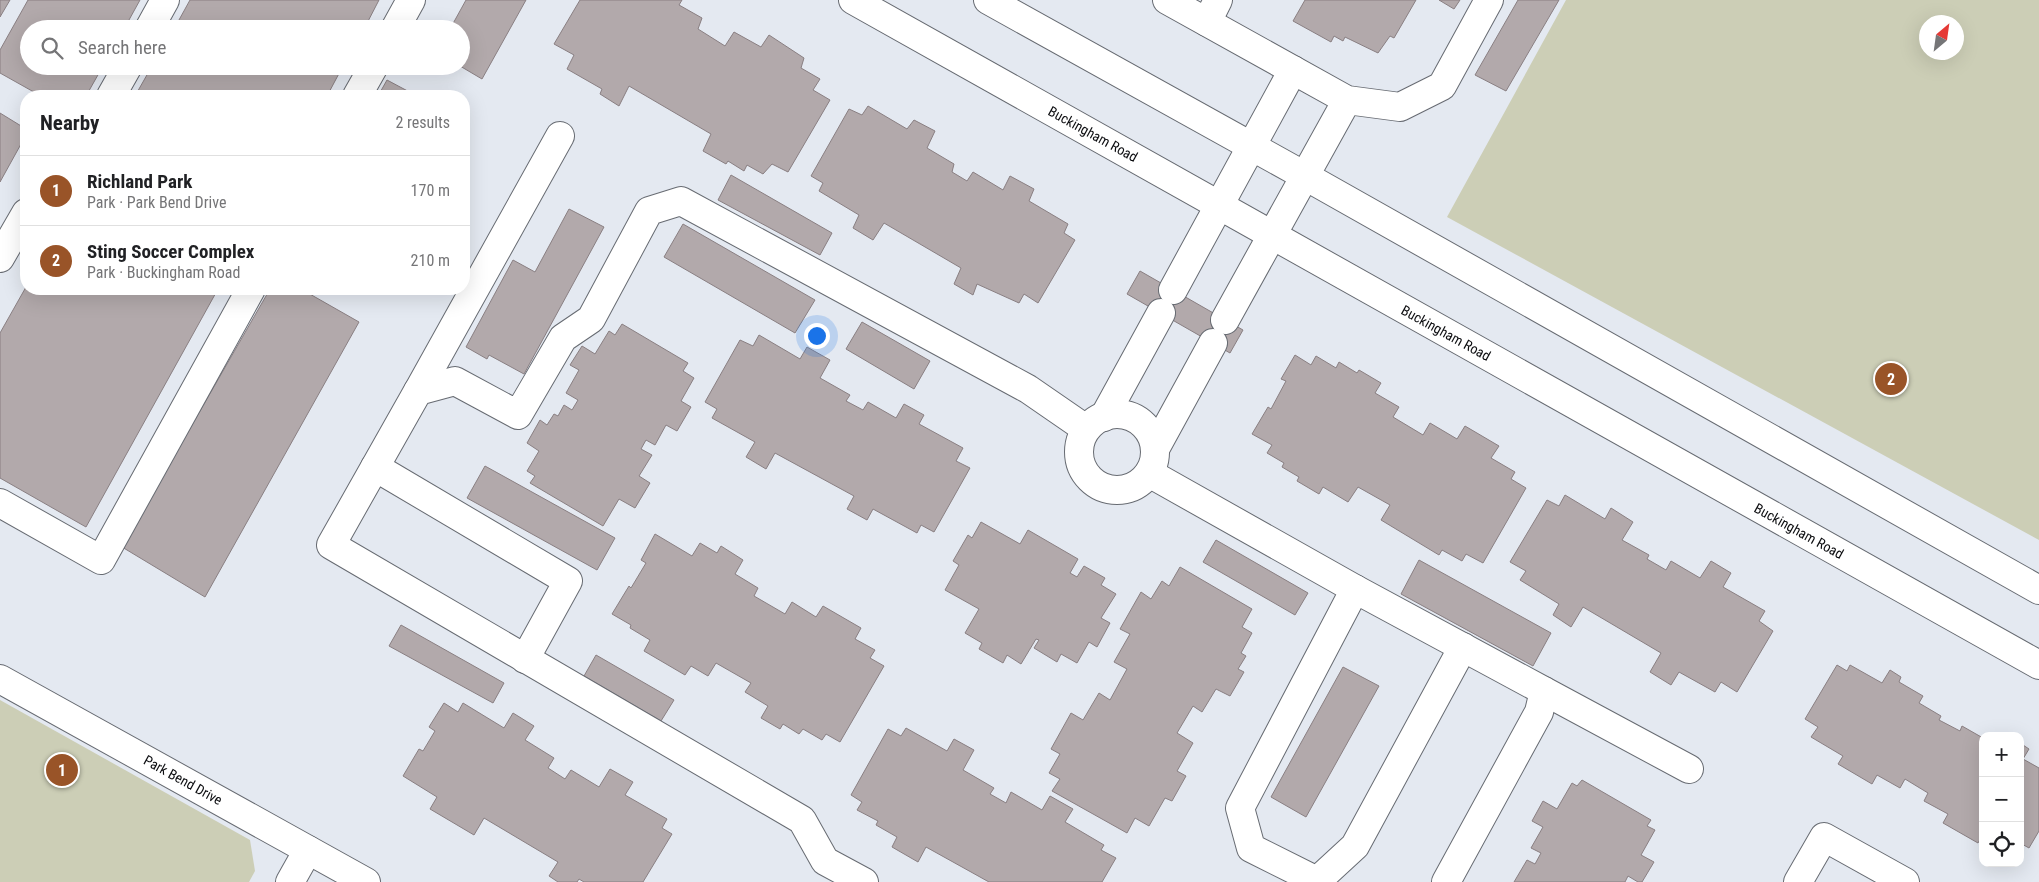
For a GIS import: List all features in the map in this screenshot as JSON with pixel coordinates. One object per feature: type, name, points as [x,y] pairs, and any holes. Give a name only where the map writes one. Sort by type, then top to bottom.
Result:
[{"type":"street","points":[[154,20],[165,0]]},
{"type":"street","points":[[400,20],[411,0]]},
{"type":"street","name":"Buckingham Road","points":[[853,0],[2039,665]]},
{"type":"street","points":[[988,0],[1252,146],[2039,590]]},
{"type":"street","points":[[1167,0],[1213,11],[1292,70],[1347,100],[1400,107],[1442,86],[1489,0]]},
{"type":"street","points":[[1292,70],[1167,302],[1095,423],[1080,442],[1079,457],[1083,471],[1093,482],[1106,489],[1118,491],[1136,485],[1152,461],[1219,332],[1347,100]]},
{"type":"street","points":[[114,90],[123,75]]},
{"type":"street","points":[[361,90],[369,75]]},
{"type":"street","points":[[560,136],[331,545],[802,820],[825,861],[864,882]]},
{"type":"street","points":[[418,391],[455,381],[518,416],[563,338],[591,319],[649,211],[681,201],[1028,389],[1095,423],[1122,415],[1134,419],[1144,426],[1152,437],[1152,461]]},
{"type":"street","points":[[0,258],[20,223]]},
{"type":"street","points":[[0,503],[101,560],[248,295]]},
{"type":"street","points":[[1152,461],[1355,589],[1689,769]]},
{"type":"street","points":[[375,467],[568,580],[526,659]]},
{"type":"street","points":[[1355,589],[1240,808],[1251,848],[1317,881],[1355,846],[1462,647]]},
{"type":"street","name":"Park Bend Drive","points":[[0,679],[366,882]]},
{"type":"street","points":[[1446,882],[1539,712],[1544,691]]},
{"type":"street","points":[[1798,882],[1824,837],[1906,882]]},
{"type":"street","points":[[290,882],[308,850]]},
{"type":"green space","points":[[1566,0],[2039,0],[2039,540],[1447,217]]},
{"type":"green space","points":[[0,700],[250,840],[255,871],[249,882],[0,882]]},
{"type":"building","points":[[0,0],[10,0],[0,17]]},
{"type":"building","points":[[28,0],[140,0],[129,20],[20,20],[20,75],[98,75],[89,90],[30,90],[0,73],[0,50]]},
{"type":"building","points":[[190,0],[379,0],[369,20],[179,20]]},
{"type":"building","points":[[466,0],[526,0],[482,79],[470,72],[470,20],[455,20]]},
{"type":"building","points":[[580,0],[682,0],[679,5],[702,18],[698,29],[725,46],[734,32],[761,47],[769,35],[804,58],[801,68],[820,79],[813,90],[830,100],[788,172],[772,164],[763,174],[747,165],[744,171],[728,161],[726,164],[703,151],[711,134],[629,86],[619,106],[600,94],[602,89],[567,69],[574,55],[554,44]]},
{"type":"building","points":[[1305,0],[1416,0],[1394,38],[1390,36],[1378,53],[1345,37],[1343,41],[1334,36],[1331,42],[1293,21]]},
{"type":"building","points":[[1439,0],[1460,0],[1454,9]]},
{"type":"building","points":[[1518,0],[1559,0],[1506,91],[1475,75]]},
{"type":"building","points":[[147,75],[338,75],[330,90],[138,90]]},
{"type":"building","points":[[387,80],[406,90],[381,90]]},
{"type":"building","points":[[868,106],[907,129],[914,120],[935,131],[927,148],[954,164],[952,172],[967,181],[973,172],[1003,190],[1010,176],[1034,189],[1029,201],[1068,224],[1064,233],[1075,240],[1038,303],[1024,294],[1019,303],[977,284],[973,295],[954,284],[961,268],[884,223],[873,240],[853,228],[859,215],[819,191],[823,183],[811,176],[849,109],[862,115]]},
{"type":"building","points":[[0,113],[20,125],[20,146],[0,182]]},
{"type":"building","points":[[731,175],[832,233],[820,255],[718,200]]},
{"type":"building","points":[[569,209],[604,227],[524,374],[489,355],[487,359],[466,347],[513,260],[535,272]]},
{"type":"building","points":[[683,224],[815,300],[795,333],[664,257]]},
{"type":"building","points":[[1140,271],[1243,330],[1230,353],[1127,294]]},
{"type":"building","points":[[21,295],[215,295],[86,527],[0,478],[0,333]]},
{"type":"building","points":[[267,295],[312,295],[359,322],[205,597],[122,547]]},
{"type":"building","points":[[862,322],[930,361],[914,389],[846,349]]},
{"type":"building","points":[[622,324],[688,363],[683,371],[694,378],[681,401],[691,407],[677,431],[666,425],[655,445],[646,440],[641,449],[652,455],[639,476],[650,483],[635,508],[619,499],[603,526],[530,483],[535,476],[527,471],[539,451],[527,443],[540,420],[547,425],[554,414],[558,416],[564,405],[572,410],[578,400],[566,393],[579,370],[570,365],[582,346],[595,354],[609,331],[615,335]]},
{"type":"building","points":[[759,335],[800,359],[807,347],[830,360],[820,378],[850,395],[846,401],[863,410],[868,402],[896,418],[904,404],[924,415],[919,424],[963,448],[956,461],[970,468],[934,532],[921,525],[917,533],[873,509],[867,520],[847,509],[854,496],[775,453],[766,469],[746,457],[755,442],[712,418],[717,409],[705,402],[740,340],[753,346]]},
{"type":"building","points":[[1295,355],[1311,365],[1316,356],[1336,368],[1339,362],[1357,373],[1359,370],[1381,383],[1375,393],[1399,407],[1393,417],[1423,435],[1430,423],[1457,439],[1465,426],[1499,446],[1491,458],[1515,472],[1511,479],[1526,488],[1483,563],[1466,554],[1462,561],[1442,550],[1439,555],[1381,520],[1390,505],[1358,487],[1348,502],[1323,487],[1319,494],[1297,481],[1299,477],[1282,467],[1284,463],[1267,453],[1272,445],[1252,434],[1268,407],[1271,409],[1286,381],[1281,379]]},
{"type":"building","points":[[485,466],[615,538],[597,570],[467,498]]},
{"type":"building","points":[[1565,495],[1605,519],[1611,508],[1633,522],[1622,540],[1649,555],[1647,559],[1666,570],[1671,561],[1700,578],[1711,561],[1731,573],[1723,587],[1765,611],[1759,621],[1773,631],[1737,692],[1721,682],[1715,692],[1679,672],[1671,685],[1650,672],[1661,653],[1583,607],[1571,627],[1553,615],[1559,604],[1520,580],[1526,571],[1510,562],[1547,500],[1559,506]]},
{"type":"building","points":[[981,522],[1020,544],[1028,530],[1078,559],[1070,573],[1077,577],[1084,566],[1105,578],[1101,585],[1116,594],[1101,618],[1110,623],[1097,647],[1089,642],[1077,663],[1061,654],[1057,662],[1034,648],[1039,640],[1036,639],[1021,664],[1007,655],[1003,663],[979,649],[982,643],[965,633],[979,609],[945,590],[959,565],[953,561],[968,535],[972,538]]},
{"type":"building","points":[[655,534],[692,556],[700,543],[717,553],[721,546],[743,560],[735,574],[758,588],[754,596],[785,614],[792,602],[816,617],[823,606],[861,628],[855,639],[875,650],[870,658],[884,666],[840,742],[826,734],[822,740],[803,729],[799,734],[783,724],[780,729],[761,718],[768,706],[745,692],[751,683],[716,663],[708,676],[691,666],[685,675],[644,651],[650,640],[630,628],[631,625],[612,614],[646,563],[641,560]]},
{"type":"building","points":[[1216,540],[1308,593],[1295,615],[1203,562]]},
{"type":"building","points":[[1419,560],[1551,633],[1533,666],[1401,594]]},
{"type":"building","points":[[1180,567],[1252,609],[1242,627],[1252,633],[1241,653],[1246,656],[1238,669],[1244,672],[1230,696],[1216,689],[1202,712],[1193,706],[1177,733],[1193,743],[1177,771],[1186,776],[1172,801],[1165,798],[1149,826],[1135,818],[1127,833],[1052,791],[1060,779],[1049,773],[1060,754],[1051,749],[1071,713],[1083,720],[1099,693],[1110,700],[1127,669],[1114,662],[1130,634],[1120,629],[1141,592],[1151,599],[1162,581],[1169,586]]},
{"type":"building","points":[[401,625],[504,683],[493,703],[389,646]]},
{"type":"building","points":[[596,655],[674,700],[661,721],[584,676]]},
{"type":"building","points":[[1837,665],[1847,671],[1850,665],[1882,683],[1890,670],[1901,677],[1899,682],[1923,696],[1919,703],[1941,716],[1939,720],[1960,731],[1962,726],[1979,736],[1978,843],[1943,823],[1948,814],[1924,801],[1928,793],[1905,779],[1900,788],[1877,775],[1872,784],[1838,764],[1843,756],[1811,737],[1818,727],[1805,719]]},
{"type":"building","points":[[1343,667],[1379,686],[1306,817],[1271,797]]},
{"type":"building","points":[[444,703],[458,712],[463,703],[504,728],[513,713],[534,726],[525,740],[554,758],[548,768],[565,779],[571,770],[599,787],[610,769],[633,782],[625,795],[667,819],[662,828],[672,834],[643,882],[584,882],[579,879],[577,882],[558,882],[549,876],[558,862],[484,818],[474,835],[430,809],[437,797],[403,776],[419,749],[423,751],[435,731],[429,727]]},
{"type":"building","points":[[906,728],[947,751],[954,739],[974,750],[963,770],[994,788],[990,794],[1006,803],[1011,792],[1042,810],[1050,796],[1073,809],[1065,822],[1104,845],[1101,850],[1116,858],[1102,882],[989,882],[926,847],[918,862],[892,847],[897,837],[876,825],[878,821],[857,810],[862,802],[851,795],[888,729],[901,736]]},
{"type":"building","points":[[2024,746],[2029,749],[2024,757]]},
{"type":"building","points":[[2024,760],[2039,768],[2039,831],[2029,848],[2024,845]]},
{"type":"building","points":[[1582,780],[1651,820],[1647,826],[1655,830],[1641,855],[1654,862],[1642,882],[1638,882],[1628,876],[1625,882],[1514,882],[1527,860],[1535,864],[1541,853],[1531,848],[1543,827],[1532,821],[1543,801],[1557,809],[1572,783],[1577,786]]},
{"type":"place","name":"Sting Soccer Complex","points":[[1891,379]]},
{"type":"place","name":"Richland Park","points":[[62,770]]}]
